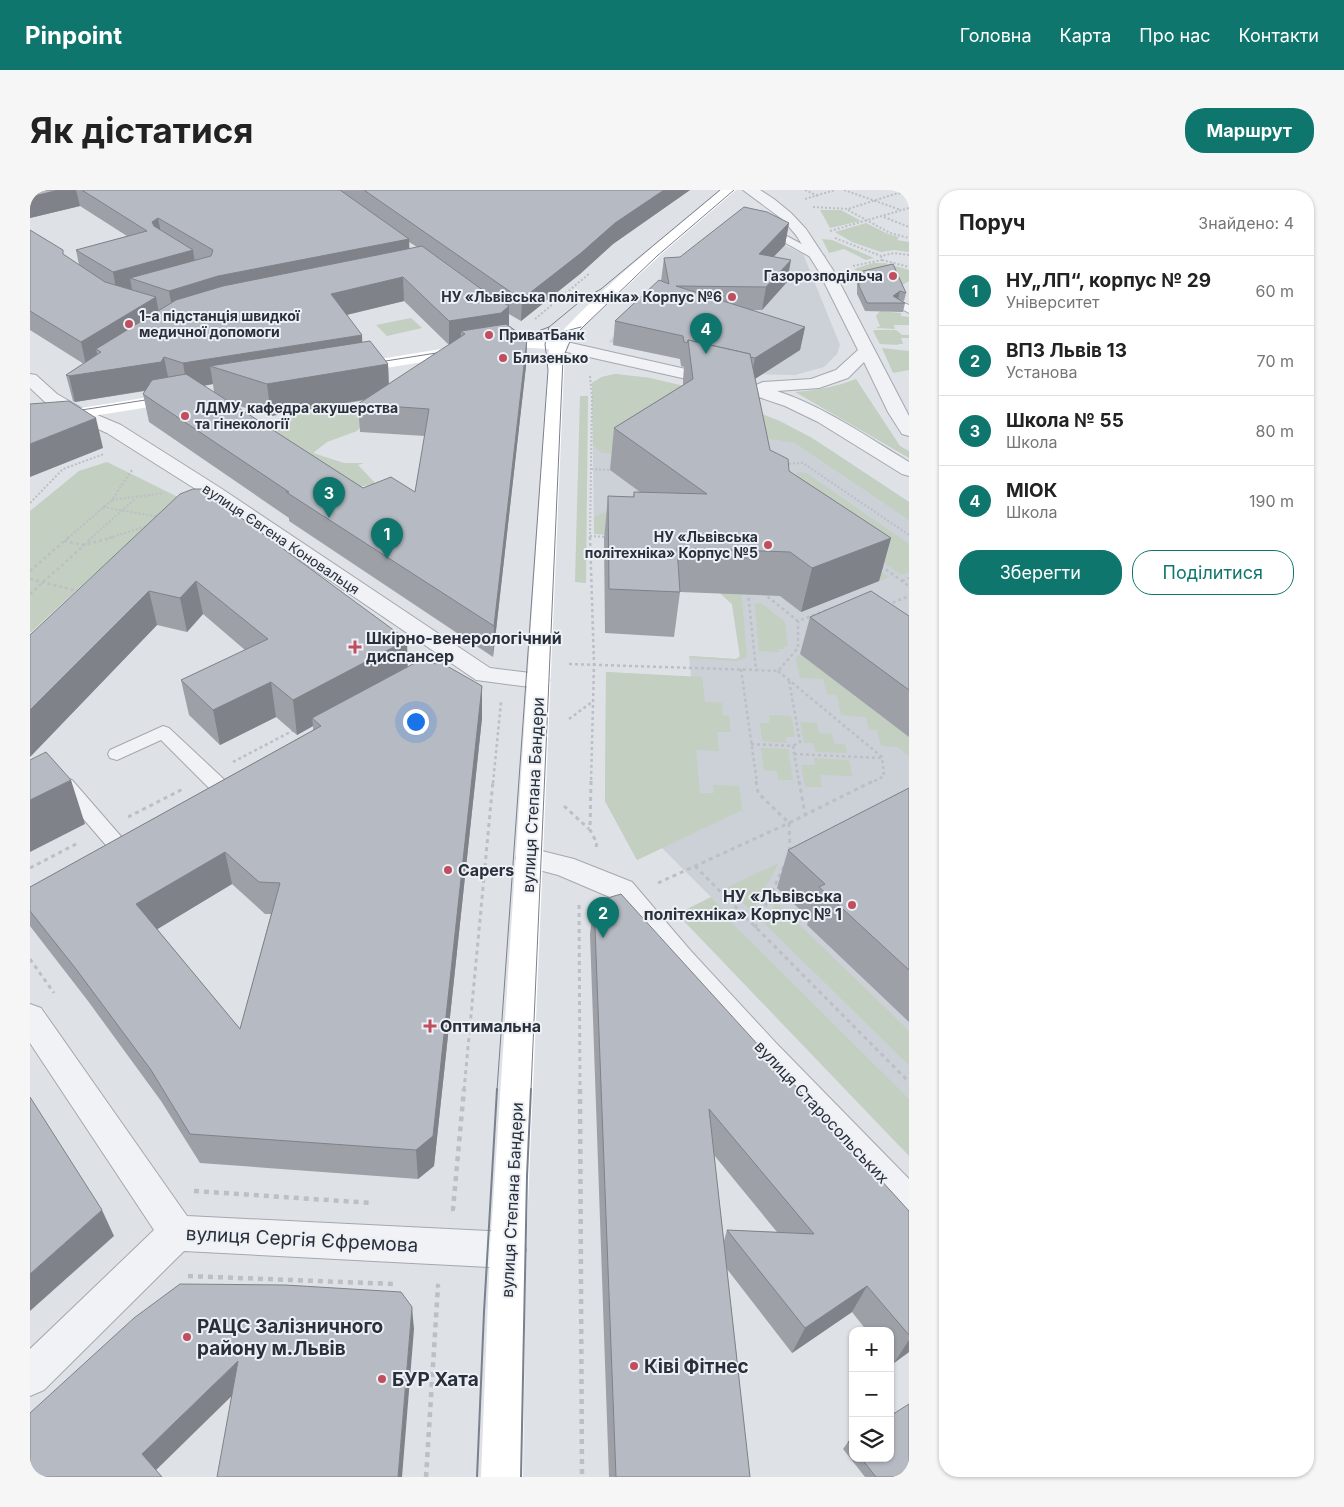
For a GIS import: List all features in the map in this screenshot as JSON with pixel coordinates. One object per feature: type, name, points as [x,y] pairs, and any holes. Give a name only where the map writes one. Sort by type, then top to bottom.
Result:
[{"type":"main road","points":[[558,345],[593,308],[661,246],[729,190]]},
{"type":"main road","points":[[519,328],[558,345]]},
{"type":"main road","points":[[330,372],[514,342],[558,345]]},
{"type":"main road","name":"вулиця Степана Бандери","points":[[502,1477],[508,1250],[555,370],[558,345]]},
{"type":"main road","points":[[30,421],[193,395]]},
{"type":"street","points":[[750,190],[773,204],[796,227],[820,258],[896,412],[909,430]]},
{"type":"street","points":[[558,345],[749,388],[791,402],[824,418],[909,470]]},
{"type":"street","points":[[749,388],[813,384],[842,374],[867,351]]},
{"type":"street","name":"вулиця Євгена Коновальця","points":[[30,379],[58,394],[77,413],[114,429],[212,491],[484,675],[538,680]]},
{"type":"street","points":[[30,411],[58,394]]},
{"type":"street","points":[[168,518],[212,491]]},
{"type":"street","points":[[434,673],[460,659]]},
{"type":"street","points":[[197,804],[232,785]]},
{"type":"street","name":"вулиця Старосольських","points":[[530,858],[564,866],[622,890],[679,958],[765,1053],[909,1204]]},
{"type":"street","name":"вулиця Сергія Єфремова","points":[[30,1017],[177,1233],[508,1250]]},
{"type":"street","points":[[30,1376],[177,1233]]},
{"type":"lane","points":[[768,229],[820,258]]},
{"type":"lane","points":[[117,754],[163,732],[232,785]]},
{"type":"lane","points":[[43,796],[64,785],[118,846]]},
{"type":"path","points":[[805,190],[818,196]]},
{"type":"path","points":[[798,200],[835,190]]},
{"type":"path","points":[[844,190],[901,210]]},
{"type":"path","points":[[848,210],[897,191],[909,195]]},
{"type":"path","points":[[810,207],[848,210],[890,234],[909,238]]},
{"type":"path","points":[[828,231],[869,221],[909,208]]},
{"type":"path","points":[[884,216],[909,227]]},
{"type":"path","points":[[830,236],[882,256],[894,252],[909,255]]},
{"type":"path","points":[[846,268],[882,260],[909,267]]},
{"type":"path","points":[[590,830],[594,664],[590,536],[591,388]]},
{"type":"path","points":[[30,503],[63,469],[105,454]]},
{"type":"path","points":[[783,472],[782,464],[803,463],[909,535]]},
{"type":"path","points":[[30,571],[112,500],[134,467]]},
{"type":"path","points":[[591,469],[610,470]]},
{"type":"path","points":[[112,500],[171,492]]},
{"type":"path","points":[[30,594],[136,498]]},
{"type":"path","points":[[103,507],[168,518]]},
{"type":"path","points":[[64,541],[84,545],[130,533],[168,518]]},
{"type":"path","points":[[590,536],[616,537]]},
{"type":"path","points":[[30,566],[39,563]]},
{"type":"path","points":[[878,564],[909,586]]},
{"type":"path","points":[[902,581],[909,578]]},
{"type":"path","points":[[30,579],[90,594]]},
{"type":"path","points":[[748,588],[756,670]]},
{"type":"path","points":[[761,592],[798,621]]},
{"type":"path","points":[[886,605],[909,596]]},
{"type":"path","points":[[798,621],[836,607]]},
{"type":"path","points":[[778,671],[798,648],[798,621]]},
{"type":"path","points":[[566,664],[778,671],[881,758],[884,776],[654,885]]},
{"type":"path","points":[[741,669],[758,793],[789,822],[790,854],[755,928]]},
{"type":"path","points":[[751,744],[793,746],[800,742],[789,680]]},
{"type":"path","points":[[443,1208],[453,1209],[502,695]]},
{"type":"path","points":[[562,725],[592,701]]},
{"type":"path","points":[[793,746],[805,814]]},
{"type":"path","points":[[794,754],[881,758]]},
{"type":"path","points":[[560,802],[590,830],[597,843],[596,850]]},
{"type":"path","points":[[695,866],[909,1082]]},
{"type":"path","points":[[580,898],[582,1477]]},
{"type":"path","points":[[30,959],[58,999]]},
{"type":"path","points":[[190,1191],[375,1204]]},
{"type":"path","points":[[182,1275],[399,1284]]},
{"type":"path","points":[[426,1477],[438,1286],[428,1285]]},
{"type":"shaded area","points":[[784,245],[803,254],[840,345],[837,354],[824,367],[795,375],[754,374],[609,342],[624,324]]},
{"type":"shaded area","points":[[615,374],[650,378],[746,408],[780,421],[812,438],[909,502],[909,1135],[705,924],[727,913],[662,848],[637,860],[605,801],[606,672],[691,677],[689,656],[736,659],[740,656],[732,604],[721,594],[652,537],[594,534],[592,383],[602,377]]},
{"type":"green space","points":[[820,210],[841,210],[861,221],[830,228]]},
{"type":"green space","points":[[866,223],[888,234],[899,237],[897,240],[909,242],[909,252],[894,250],[881,252],[852,242],[835,232]]},
{"type":"green space","points":[[822,239],[832,240],[874,258],[866,260],[844,249],[829,253]]},
{"type":"green space","points":[[873,263],[885,263],[909,270],[909,281],[896,289],[891,289],[854,269]]},
{"type":"green space","points":[[880,311],[901,313],[901,316],[909,317],[909,325],[894,325],[895,329],[876,328],[880,326],[876,316]]},
{"type":"green space","points":[[411,318],[422,328],[387,336],[376,325]]},
{"type":"green space","points":[[896,330],[902,335],[909,335],[909,338],[901,338],[903,344],[880,344],[873,331]]},
{"type":"green space","points":[[882,348],[909,351],[909,370],[893,373]]},
{"type":"green space","points":[[615,374],[650,378],[693,388],[620,454],[602,453],[593,445],[592,383],[602,377]]},
{"type":"green space","points":[[856,379],[900,446],[909,451],[909,458],[795,392],[826,388]]},
{"type":"green space","points":[[580,396],[588,396],[586,583],[575,582]]},
{"type":"green space","points":[[379,403],[357,431],[327,442],[313,453],[344,463],[364,463],[358,465],[376,484],[351,488],[268,433],[290,414],[356,409]]},
{"type":"green space","points":[[746,408],[779,421],[812,438],[909,502],[909,520],[795,443],[764,438],[770,468],[811,523],[889,577],[879,581],[771,508]]},
{"type":"green space","points":[[107,462],[178,497],[30,633],[30,511],[79,471]]},
{"type":"green space","points":[[797,472],[806,473],[909,544],[909,572],[901,575],[813,513],[796,497]]},
{"type":"green space","points":[[616,508],[741,587],[747,657],[737,661],[690,658],[689,656],[736,659],[740,657],[732,604],[721,594],[631,535],[594,534],[594,517]]},
{"type":"green space","points":[[761,603],[785,622],[788,646],[784,646],[784,649],[779,649],[779,652],[759,651],[755,604]]},
{"type":"green space","points":[[800,654],[909,737],[909,756],[898,747],[881,746],[877,730],[869,730],[866,717],[841,715],[837,695],[827,694],[823,679],[800,678],[796,659]]},
{"type":"green space","points":[[606,672],[702,677],[705,702],[722,703],[723,715],[729,716],[731,732],[717,732],[719,751],[696,750],[700,793],[714,793],[713,785],[739,786],[742,810],[637,860],[605,801]]},
{"type":"green space","points":[[769,715],[791,716],[795,737],[786,737],[787,743],[762,741],[760,723],[770,723]]},
{"type":"green space","points":[[800,722],[817,723],[819,733],[832,734],[834,744],[845,744],[847,753],[816,752],[813,743],[804,743]]},
{"type":"green space","points":[[761,748],[788,749],[793,780],[778,780],[777,771],[764,770]]},
{"type":"green space","points":[[814,758],[849,760],[852,776],[820,775],[822,787],[805,787],[801,765],[815,765]]},
{"type":"green space","points":[[779,863],[752,912],[728,887]]},
{"type":"green space","points":[[711,897],[727,913],[724,915],[909,1099],[909,1156],[680,917],[681,912]]},
{"type":"green space","points":[[776,902],[909,1031],[909,1065],[765,924]]},
{"type":"building","points":[[30,190],[59,190],[30,197]]},
{"type":"building","points":[[82,190],[340,190],[409,239],[218,276],[169,291],[130,278],[211,256],[213,250],[158,218],[152,222],[154,226],[193,250],[113,272],[76,250],[147,231]]},
{"type":"building","points":[[364,190],[664,190],[615,223],[581,253],[522,299]]},
{"type":"building","points":[[744,207],[767,212],[789,223],[759,254],[791,260],[766,287],[676,286],[805,327],[755,358],[750,357],[750,354],[688,340],[687,343],[684,342],[683,336],[615,321],[659,280],[669,284],[664,258],[680,257]]},
{"type":"building","points":[[30,230],[63,250],[63,254],[105,282],[156,297],[81,342],[30,311]]},
{"type":"building","points":[[422,246],[484,291],[509,306],[501,313],[449,321],[403,277],[331,294],[362,335],[183,363],[164,357],[161,362],[66,375],[101,352],[96,349],[176,300],[223,286]]},
{"type":"building","points":[[893,264],[906,293],[900,291],[893,296],[905,303],[867,303],[859,286],[859,272]]},
{"type":"building","points":[[506,324],[527,339],[494,626],[286,492],[289,492],[143,394],[152,380],[186,374],[363,488],[391,477],[415,492],[429,409],[358,404],[465,334],[461,331]]},
{"type":"building","points":[[688,340],[750,354],[770,450],[788,459],[789,471],[891,538],[812,568],[790,552],[677,548],[680,592],[609,589],[608,496],[634,497],[634,492],[707,494],[614,428],[693,379]]},
{"type":"building","points":[[370,341],[388,364],[267,384],[210,366]]},
{"type":"building","points":[[69,401],[96,418],[30,444],[30,404]]},
{"type":"building","points":[[193,489],[202,489],[407,640],[293,700],[271,682],[213,710],[181,680],[268,639],[196,581],[180,598],[149,591],[30,710],[30,635],[180,494]]},
{"type":"building","points":[[871,591],[909,616],[909,690],[810,617]]},
{"type":"building","points":[[426,657],[435,664],[440,662],[482,686],[433,1136],[416,1150],[190,1134],[151,1070],[30,911],[30,887],[321,726],[312,718]],"holes":[[[225,852],[259,882],[280,883],[240,1029],[136,904]]]},
{"type":"building","points":[[46,752],[71,780],[30,800],[30,760]]},
{"type":"building","points":[[909,788],[909,970],[819,887],[825,884],[788,850]]},
{"type":"building","points":[[621,894],[909,1211],[909,1335],[867,1286],[805,1328],[727,1230],[814,1234],[709,1109],[750,1477],[616,1477],[594,902]]},
{"type":"building","points":[[30,1097],[102,1210],[30,1274]]},
{"type":"building","points":[[180,1284],[285,1285],[401,1292],[412,1307],[398,1477],[217,1477],[238,1361],[142,1454],[162,1477],[30,1477],[30,1413],[134,1318]]},
{"type":"building","points":[[909,1404],[909,1477],[876,1477],[864,1462],[894,1462],[894,1413]]},
{"type":"tram line","points":[[549,327],[583,299],[601,289],[720,190]]},
{"type":"tram line","points":[[531,1090],[563,358],[571,339],[585,325],[657,256],[734,190]]},
{"type":"tram line","points":[[511,341],[549,327]]},
{"type":"tram line","points":[[547,336],[549,327]]},
{"type":"tram line","points":[[547,336],[581,327]]},
{"type":"tram line","points":[[497,1090],[548,370],[545,344],[547,336]]},
{"type":"tram line","points":[[540,338],[547,336]]},
{"type":"tram line","points":[[373,363],[449,351]]},
{"type":"tram line","points":[[69,412],[158,398]]},
{"type":"tram line","points":[[477,1477],[484,1312],[497,1089]]},
{"type":"tram line","points":[[521,1477],[527,1176],[531,1089]]},
{"type":"place","name":"Газорозподільча","points":[[893,276]]},
{"type":"place","name":"НУ «Львівська політехніка» Корпус №6","points":[[732,297]]},
{"type":"place","name":"1-а підстанція швидкої медичної допомоги","points":[[129,324]]},
{"type":"place","name":"ПриватБанк","points":[[489,335]]},
{"type":"place","name":"МІОК","points":[[706,354]]},
{"type":"place","name":"Близенько","points":[[503,358]]},
{"type":"place","name":"ЛДМУ, кафедра акушерства та гінекології","points":[[185,416]]},
{"type":"place","name":"Школа № 55","points":[[329,518]]},
{"type":"place","name":"НУ «Львівська політехніка» Корпус №5","points":[[768,545]]},
{"type":"place","name":"НУ„ЛП“, корпус № 29","points":[[387,559]]},
{"type":"place","name":"Шкірно-венерологічний диспансер","points":[[355,647]]},
{"type":"place","name":"Capers","points":[[448,870]]},
{"type":"place","name":"НУ «Львівська політехніка» Корпус № 1","points":[[852,905]]},
{"type":"place","name":"ВПЗ Львів 13","points":[[603,938]]},
{"type":"place","name":"Оптимальна","points":[[430,1026]]},
{"type":"place","name":"РАЦС Залізничного району м.Львів","points":[[187,1337]]},
{"type":"place","name":"Ківі Фітнес","points":[[634,1366]]},
{"type":"place","name":"БУР Хата","points":[[382,1379]]}]
